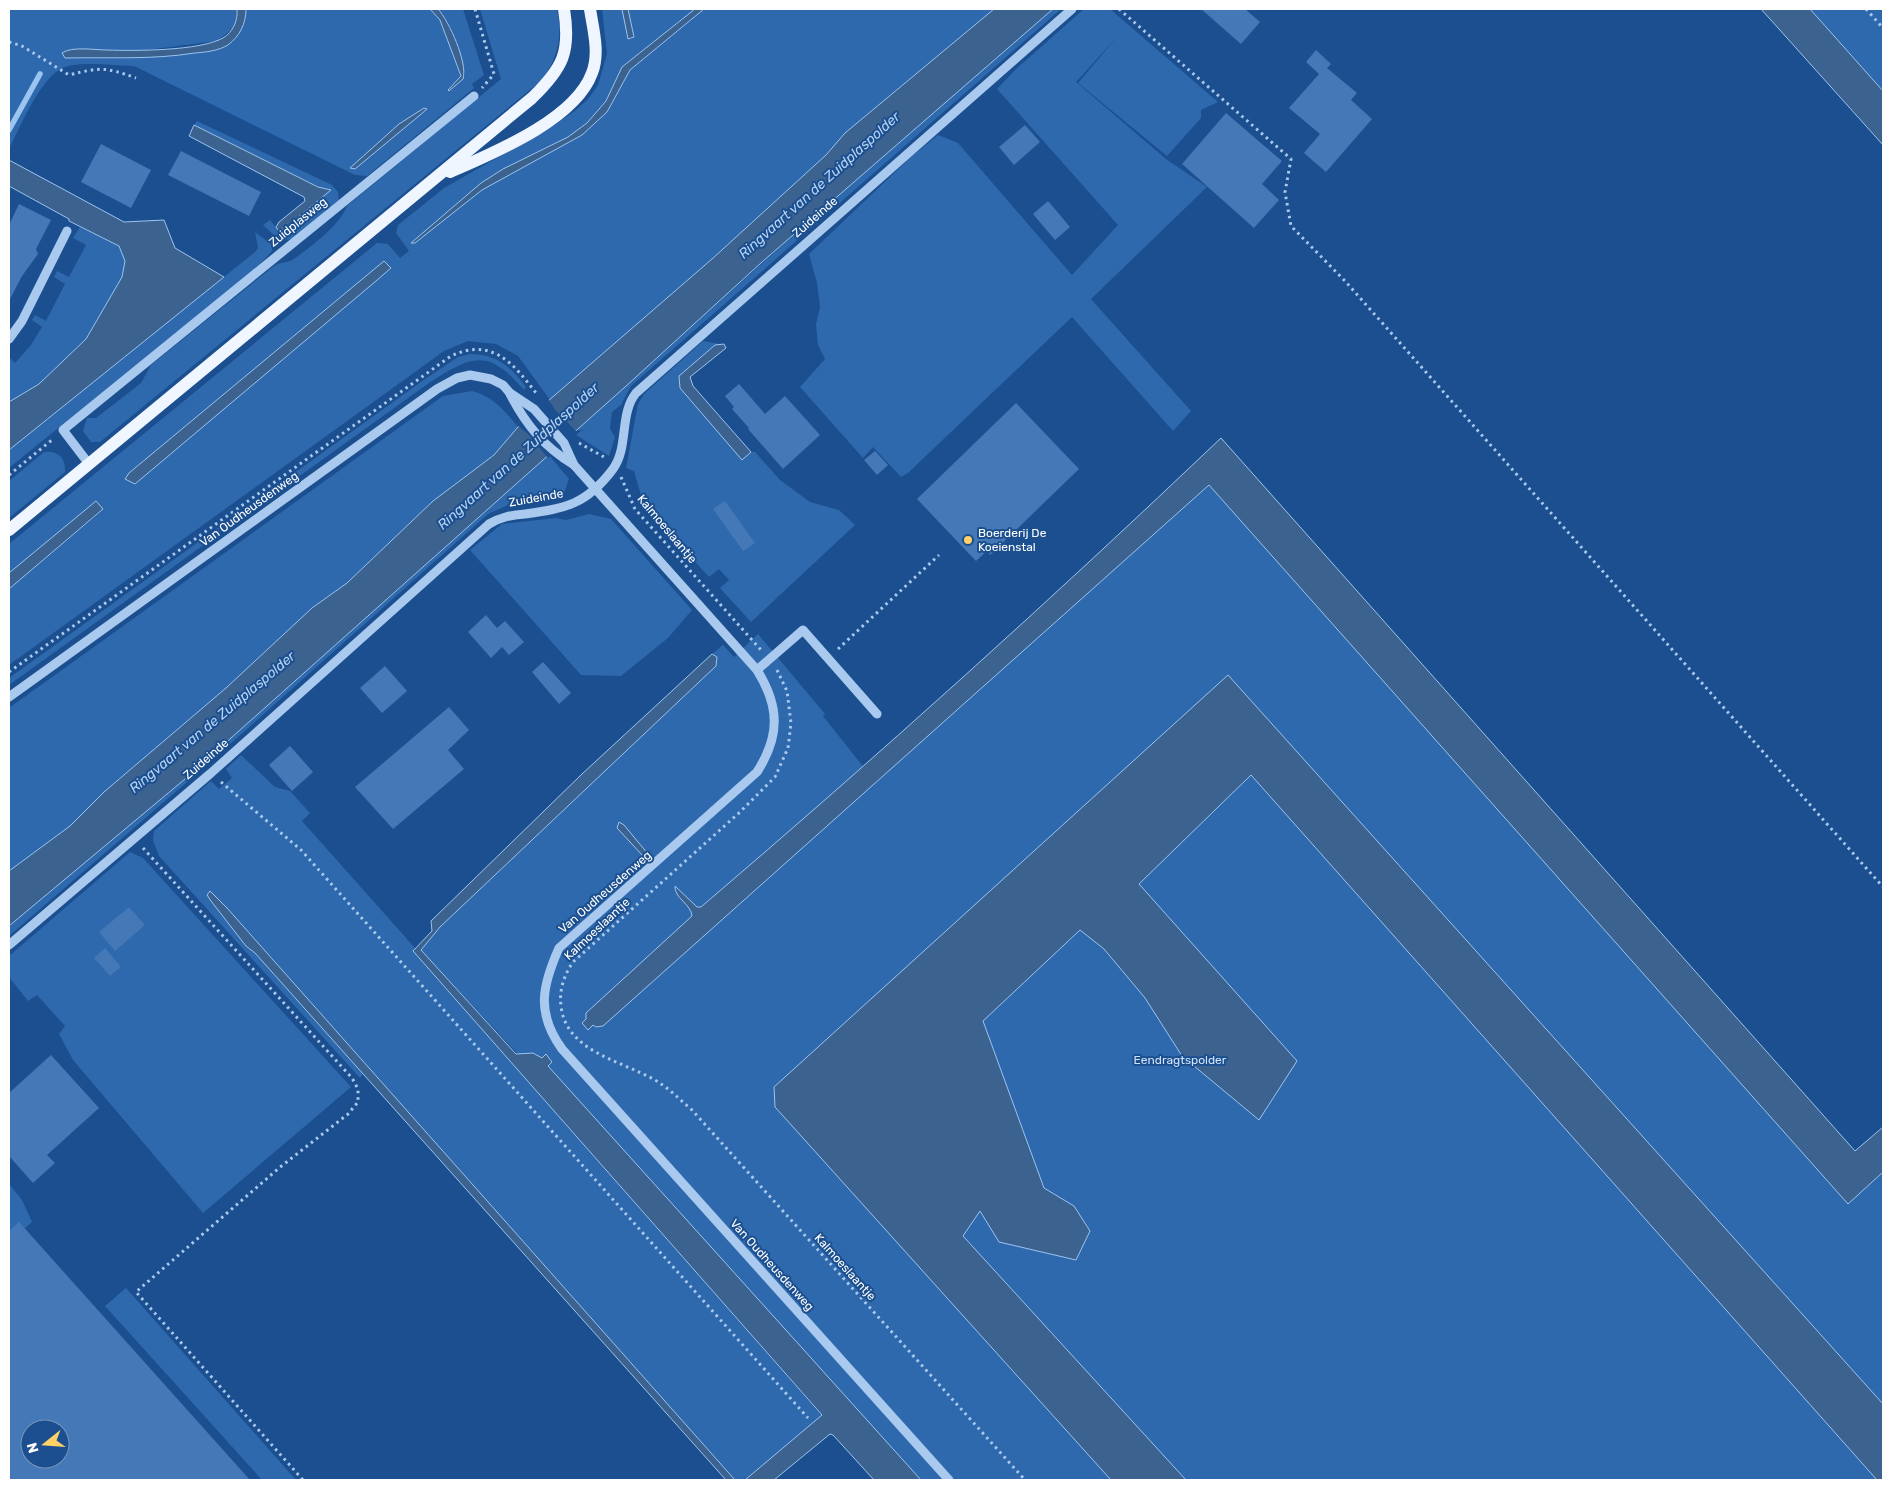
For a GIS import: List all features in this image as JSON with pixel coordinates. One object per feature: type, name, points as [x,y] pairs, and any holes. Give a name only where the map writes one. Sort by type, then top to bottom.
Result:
[{"type":"main road","points":[[9,530],[438,178],[478,141],[532,98],[552,79],[562,64],[568,46],[564,9]]},
{"type":"main road","points":[[438,178],[524,135],[560,114],[572,103],[592,73],[596,46],[590,9]]},
{"type":"street","name":"Zuideinde","points":[[9,945],[211,772],[489,524],[500,517],[566,507],[595,489],[614,468],[621,451],[631,399],[642,387],[1072,9]]},
{"type":"street","name":"Zuidplasweg","points":[[63,430],[474,96]]},
{"type":"street","points":[[9,339],[22,321],[68,232]]},
{"type":"street","name":"Van Oudheusdenweg","points":[[9,697],[437,389],[457,378],[470,375],[491,379],[534,409],[564,443],[574,465],[757,670],[768,687],[775,713],[770,749],[761,766],[746,784],[559,948],[545,986],[543,1002],[546,1018],[554,1038],[568,1056],[948,1480]]},
{"type":"street","name":"Van Oudheusdenweg","points":[[510,393],[522,419],[554,453],[574,465]]},
{"type":"street","points":[[63,430],[89,464]]},
{"type":"street","points":[[757,670],[803,630],[877,714]]},
{"type":"path","points":[[474,96],[491,80],[494,74],[475,9]]},
{"type":"path","points":[[1119,9],[1291,159],[1285,192],[1291,226],[1351,288],[1883,887]]},
{"type":"path","points":[[1866,9],[1883,28]]},
{"type":"path","points":[[9,42],[22,46],[69,75],[99,68],[115,70],[136,78]]},
{"type":"path","points":[[9,475],[63,430]]},
{"type":"path","points":[[572,436],[584,446],[600,454],[614,468]]},
{"type":"path","name":"Kalmoeslaantje","points":[[614,468],[625,483],[635,509],[769,659],[784,683],[791,715],[788,748],[779,770],[764,790],[573,962],[564,977],[561,993],[563,1018],[571,1032],[583,1044],[666,1087],[692,1110],[1025,1480]]},
{"type":"path","points":[[828,658],[939,555]]},
{"type":"path","points":[[211,772],[301,850],[808,1418]]},
{"type":"path","points":[[134,838],[352,1078],[358,1089],[358,1102],[348,1114],[279,1168],[136,1292],[303,1480]]},
{"type":"green space","points":[[9,9],[237,9],[236,22],[232,29],[217,41],[146,50],[77,50],[65,58],[130,58],[162,57],[216,50],[224,47],[239,33],[245,19],[246,9],[430,9],[440,20],[461,77],[448,89],[465,75],[452,31],[438,9],[463,9],[484,75],[472,84],[474,88],[367,176],[355,175],[134,66],[80,64],[65,67],[56,72],[32,102],[9,149]]},
{"type":"green space","points":[[480,9],[557,9],[559,19],[558,46],[552,63],[542,80],[100,442],[91,442],[83,431],[87,418],[96,418],[141,383],[151,365],[274,266],[292,260],[315,243],[338,221],[347,206],[501,79]]},
{"type":"green space","points":[[602,9],[622,9],[628,39],[631,39],[634,37],[628,9],[695,9],[622,67],[606,101],[587,123],[568,137],[503,169],[481,183],[411,243],[415,243],[482,190],[582,135],[607,112],[630,70],[704,9],[994,9],[845,133],[826,155],[712,259],[550,400],[518,356],[496,344],[468,341],[444,351],[9,665],[9,589],[103,510],[9,573],[9,544],[377,243],[388,244],[400,258],[409,251],[396,233],[398,225],[444,188],[553,126],[576,110],[589,98],[598,85],[607,54]],"holes":[[[384,262],[390,268],[129,473]]]},
{"type":"green space","points":[[1053,9],[1061,9],[631,386],[621,405],[612,412],[610,429],[615,437],[609,456],[576,435],[581,431],[587,431],[577,430],[831,201]]},
{"type":"green space","points":[[1084,9],[1110,9],[1218,102],[1201,110],[1201,118],[1167,156],[1078,83],[1117,37],[1076,82],[1166,159],[1207,187],[1091,299],[1191,411],[1173,431],[1072,317],[908,473],[901,477],[873,447],[863,458],[800,387],[825,359],[818,345],[816,324],[820,307],[817,283],[809,254],[911,157],[938,135],[958,143],[1072,275],[1118,225],[997,89],[1015,70]]},
{"type":"green space","points":[[1792,9],[1883,9],[1883,112]]},
{"type":"green space","points":[[197,121],[332,185],[338,192],[339,200],[293,238],[284,240],[276,237],[263,225],[270,220],[278,230],[330,190],[319,187],[194,125]]},
{"type":"green space","points":[[80,227],[119,246],[125,261],[122,277],[86,339],[39,384],[9,402],[9,357],[15,363],[31,345],[42,327],[32,320],[35,315],[46,321],[65,284],[54,277],[57,271],[69,277],[86,245],[73,238]]},
{"type":"green space","points":[[255,232],[272,245],[272,251],[260,264],[9,468],[9,450],[255,252],[258,248]]},
{"type":"green space","points":[[703,341],[720,344],[715,345],[679,376],[742,459],[751,452],[755,452],[780,480],[810,502],[839,510],[855,525],[751,622],[720,588],[729,580],[719,569],[709,577],[644,506],[634,471],[626,468],[638,404],[644,394]]},
{"type":"green space","points":[[470,354],[488,356],[503,363],[515,373],[526,387],[524,390],[500,367],[489,362],[479,360],[457,366],[429,383],[9,685],[9,678],[425,379],[458,357]]},
{"type":"green space","points":[[472,391],[493,401],[518,427],[494,455],[433,501],[347,583],[312,608],[226,688],[104,792],[70,826],[9,871],[9,708],[443,396]]},
{"type":"green space","points":[[44,452],[53,452],[60,456],[64,463],[65,472],[9,518],[9,481]]},
{"type":"green space","points":[[549,455],[569,479],[564,493],[547,502],[539,502],[531,495],[514,498],[506,506],[488,514],[209,763],[9,936],[9,926],[185,779]]},
{"type":"green space","name":"Eendragtspolder","points":[[1210,465],[1850,1179],[1883,1149],[1883,1480],[915,1480],[421,950],[440,927],[716,666],[717,657],[712,654],[723,645],[734,657],[758,634],[825,714],[823,716],[869,774]]},
{"type":"green space","points":[[589,514],[611,519],[692,610],[668,638],[621,676],[581,675],[470,550],[502,524],[556,518],[566,520]]},
{"type":"green space","points":[[241,755],[275,787],[290,791],[310,813],[302,821],[415,948],[413,951],[822,1416],[748,1478],[735,1480],[227,908],[246,946],[255,953],[363,1074],[360,1078],[159,856],[153,840],[154,831],[211,781],[219,789],[232,778],[226,769]]},
{"type":"green space","points":[[130,852],[143,858],[351,1087],[203,1213],[73,1060],[59,1034],[65,1026],[37,995],[28,1001],[9,977],[9,956]]},
{"type":"green space","points":[[9,1184],[22,1200],[32,1222],[9,1242]]},
{"type":"green space","points":[[126,1288],[296,1480],[262,1480],[105,1306]]},
{"type":"water","points":[[237,9],[246,9],[242,29],[228,45],[216,50],[162,57],[130,58],[65,58],[62,53],[77,49],[133,50],[199,46],[227,36],[237,18]]},
{"type":"water","points":[[430,9],[438,9],[442,15],[452,32],[463,63],[463,79],[449,91],[461,76],[440,20]]},
{"type":"water","points":[[622,9],[628,9],[634,37],[628,39]]},
{"type":"water","points":[[695,9],[704,9],[630,70],[607,112],[582,135],[482,190],[415,243],[411,243],[481,183],[503,169],[568,137],[587,123],[606,101],[622,67]]},
{"type":"water","name":"Ringvaart van de Zuidplaspolder","points":[[994,9],[1053,9],[762,262],[625,387],[185,779],[9,926],[9,871],[70,826],[104,792],[226,688],[312,608],[347,583],[433,501],[494,455],[518,427],[712,259],[826,155],[845,133]]},
{"type":"water","points":[[1761,9],[1810,9],[1883,91],[1883,145]]},
{"type":"water","points":[[424,108],[427,109],[355,169],[350,168],[399,124]]},
{"type":"water","points":[[194,125],[318,187],[331,190],[284,229],[278,230],[276,227],[279,222],[305,201],[304,197],[189,136]]},
{"type":"water","points":[[9,160],[124,222],[164,220],[175,248],[224,277],[9,450],[9,402],[39,384],[86,339],[122,277],[125,261],[119,246],[69,221],[69,219],[9,186]]},
{"type":"water","points":[[384,261],[391,268],[135,484],[125,479],[129,473]]},
{"type":"water","points":[[724,344],[726,348],[690,377],[693,386],[751,452],[742,460],[680,388],[679,376],[715,345]]},
{"type":"water","points":[[1221,438],[1855,1151],[1883,1127],[1883,1172],[1848,1204],[1209,485],[603,1026],[596,1027],[593,1025],[588,1030],[582,1023],[586,1019],[586,1013],[692,916],[689,908],[677,894],[675,886],[697,907],[701,907],[964,676]]},
{"type":"water","points":[[96,501],[103,509],[9,589],[9,573]]},
{"type":"water","points":[[712,654],[717,657],[716,666],[440,927],[421,950],[516,1054],[533,1053],[542,1058],[546,1054],[552,1062],[548,1066],[921,1480],[874,1480],[830,1434],[774,1480],[745,1480],[822,1415],[413,951],[432,931],[431,921],[582,774]]},
{"type":"water","points":[[1228,675],[1883,1404],[1883,1480],[1877,1480],[1251,775],[1139,884],[1297,1061],[1259,1120],[1182,1056],[1145,998],[1104,949],[1080,930],[983,1021],[1044,1188],[1074,1206],[1090,1231],[1076,1260],[999,1242],[980,1211],[963,1236],[1186,1480],[1111,1480],[775,1107],[774,1087]]},
{"type":"water","points":[[619,822],[624,825],[648,854],[643,856],[617,828]]},
{"type":"water","points":[[210,891],[735,1480],[726,1480],[255,953],[246,946],[207,895]]},
{"type":"pier","points":[[548,399],[556,411],[577,432],[548,458],[529,435],[517,425]]},
{"type":"building","points":[[1201,9],[1245,9],[1260,22],[1241,44]]},
{"type":"building","points":[[1316,50],[1331,64],[1327,68],[1357,93],[1351,100],[1372,119],[1326,172],[1304,153],[1320,134],[1289,108],[1319,74],[1306,62]]},
{"type":"building","points":[[1226,113],[1282,161],[1262,184],[1279,200],[1254,228],[1182,164]]},
{"type":"building","points":[[1025,125],[1040,142],[1014,165],[999,147]]},
{"type":"building","points":[[101,144],[151,170],[131,208],[81,182]]},
{"type":"building","points":[[181,151],[261,192],[249,216],[168,175]]},
{"type":"building","points":[[1048,201],[1070,227],[1055,240],[1033,214]]},
{"type":"building","points":[[19,204],[51,220],[36,249],[38,254],[22,276],[9,301],[9,225]]},
{"type":"building","points":[[739,384],[765,414],[785,396],[820,435],[783,469],[732,409],[734,407],[725,396]]},
{"type":"building","points":[[1016,403],[1079,469],[990,555],[987,551],[976,561],[917,499]]},
{"type":"building","points":[[875,451],[888,465],[877,475],[864,460]]},
{"type":"building","points":[[725,501],[755,543],[743,551],[713,509]]},
{"type":"building","points":[[486,615],[497,628],[505,621],[524,642],[509,655],[502,647],[491,658],[468,632]]},
{"type":"building","points":[[543,662],[571,693],[559,704],[532,672]]},
{"type":"building","points":[[385,666],[407,691],[382,713],[360,688]]},
{"type":"building","points":[[449,707],[469,730],[448,750],[464,769],[393,829],[355,787]]},
{"type":"building","points":[[290,746],[313,772],[292,791],[269,765]]},
{"type":"building","points":[[129,907],[145,925],[115,951],[99,932]]},
{"type":"building","points":[[105,948],[121,967],[110,976],[94,958]]},
{"type":"building","points":[[51,1055],[99,1108],[47,1155],[55,1163],[33,1183],[9,1156],[9,1093]]},
{"type":"building","points":[[19,1222],[250,1480],[9,1480],[9,1231]]},
{"type":"waterway","points":[[9,130],[40,74]]},
{"type":"place","name":"Boerderij De Koeienstal","points":[[968,540]]}]
